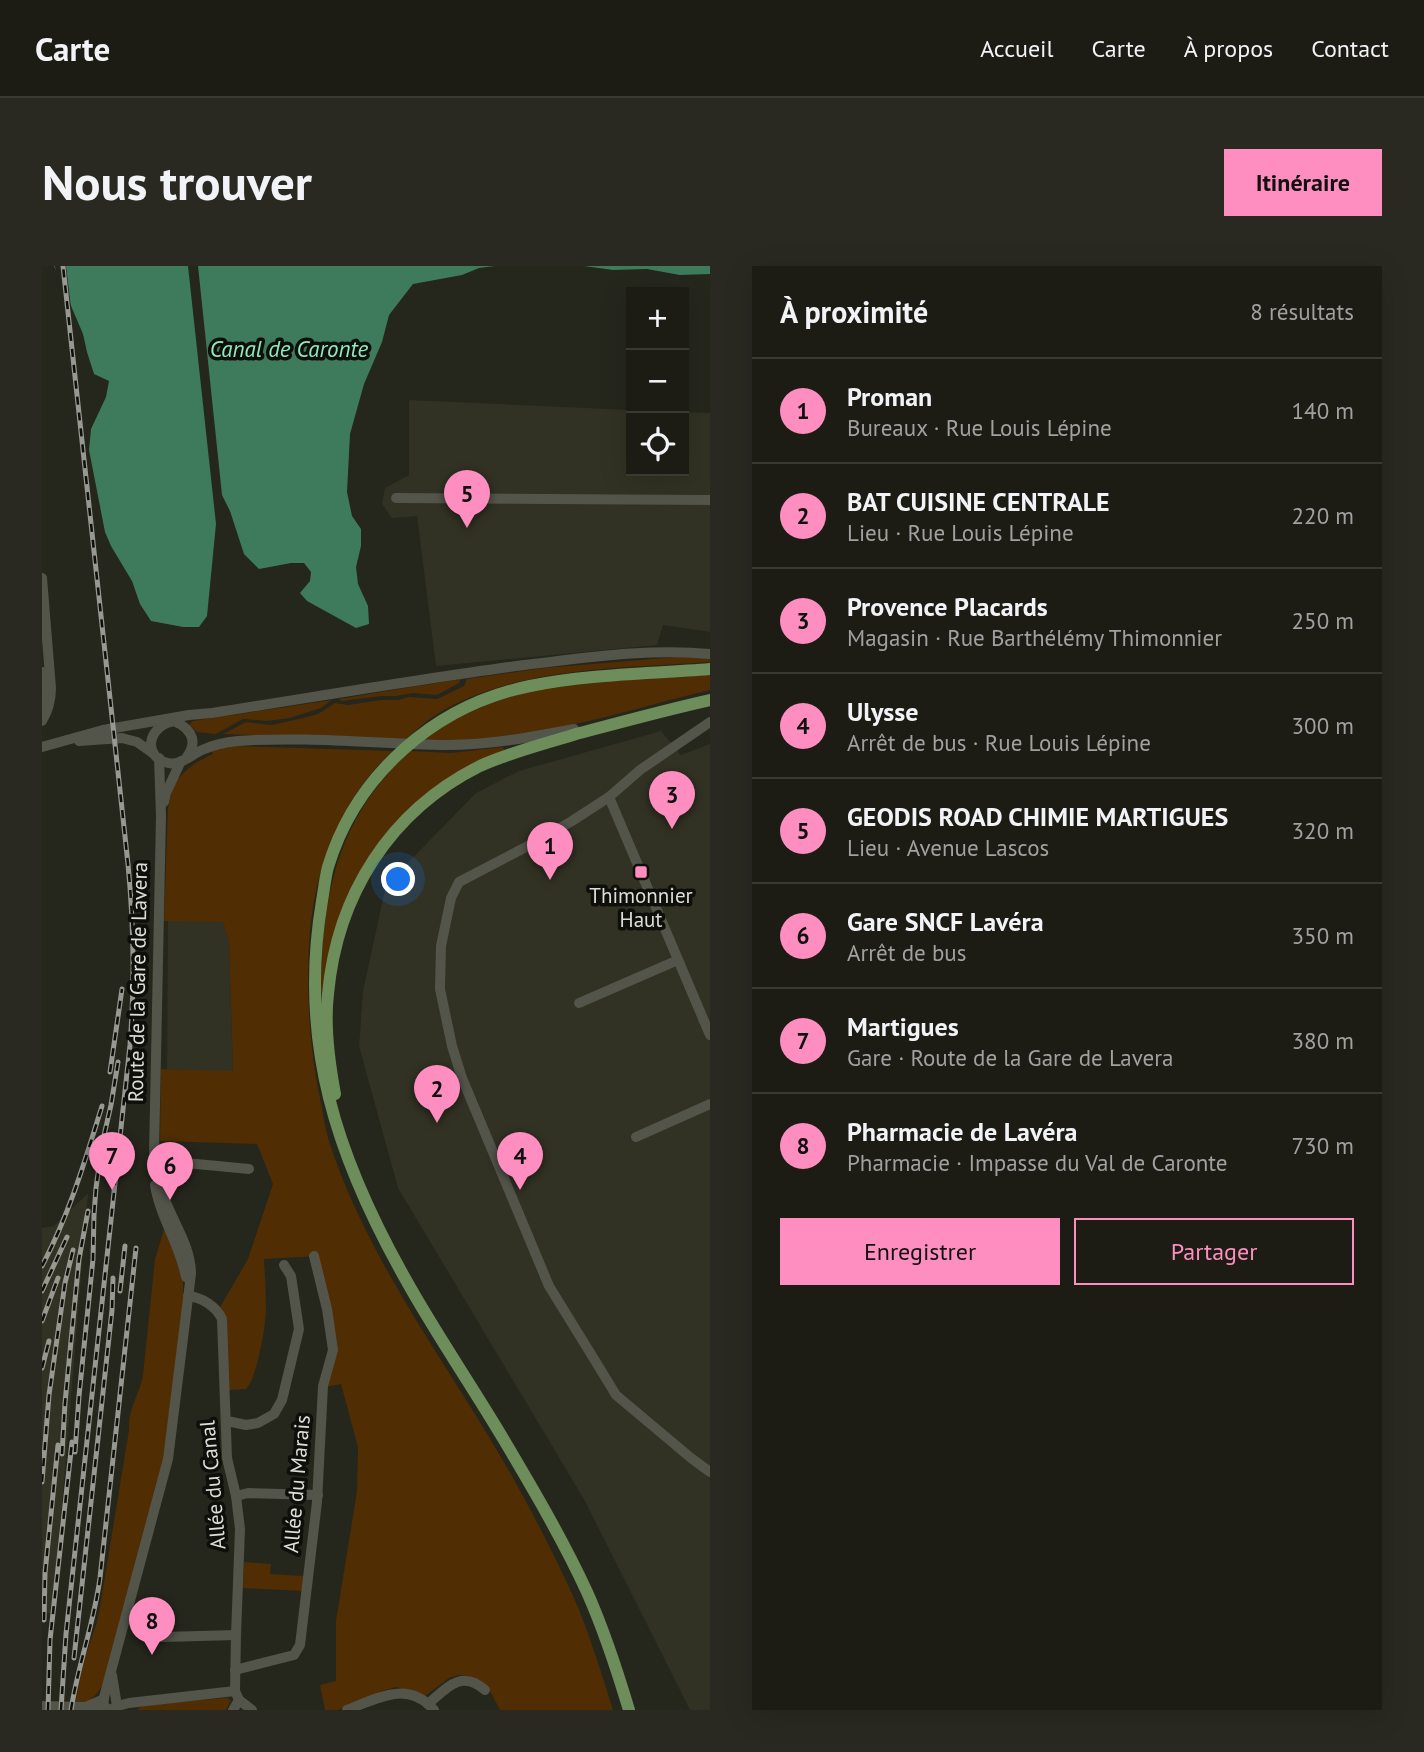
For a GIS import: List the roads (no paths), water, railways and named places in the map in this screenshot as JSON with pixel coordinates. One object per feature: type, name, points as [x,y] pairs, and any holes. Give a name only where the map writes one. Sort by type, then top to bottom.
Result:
[{"type":"main road","points":[[629,1710],[588,1595],[564,1546],[504,1440],[394,1259],[359,1188],[331,1111],[323,1079],[317,1035],[314,966],[327,868],[352,811],[368,787],[395,756],[428,729],[483,699],[528,687],[589,678],[710,669]]},
{"type":"main road","points":[[342,1143],[329,1057],[327,995],[331,968],[342,921],[374,858],[389,838],[417,808],[480,766],[530,748],[630,719],[710,700]]},
{"type":"main road","points":[[535,1496],[575,1586],[621,1710]]},
{"type":"street","points":[[397,498],[710,500]]},
{"type":"street","points":[[42,578],[44,640],[51,695],[47,713],[42,721]]},
{"type":"street","points":[[42,747],[103,730],[489,670],[565,660],[684,652],[710,654]]},
{"type":"street","points":[[42,673],[42,705]]},
{"type":"street","points":[[54,744],[122,738],[137,742],[166,762],[174,763],[207,748],[238,741],[470,744],[521,740],[630,719]]},
{"type":"street","points":[[157,756],[151,744],[153,733],[171,720]]},
{"type":"street","points":[[171,720],[188,729],[192,736],[191,752],[183,760]]},
{"type":"street","points":[[710,722],[640,770],[609,797],[528,846],[459,882],[450,898],[441,946],[440,989],[449,1035],[462,1077],[549,1286],[616,1395],[710,1472]]},
{"type":"street","name":"Route de la Gare de Lavera","points":[[112,1705],[107,1687],[168,1459],[191,1274],[186,1247],[163,1193],[155,1148],[161,816],[157,756]]},
{"type":"street","name":"Route de la Gare de Lavera","points":[[161,816],[166,793],[183,760]]},
{"type":"street","points":[[609,797],[710,1035]]},
{"type":"street","points":[[579,1003],[678,960]]},
{"type":"street","points":[[636,1136],[710,1104]]},
{"type":"street","points":[[155,1148],[186,1163],[249,1169]]},
{"type":"street","name":"Allée du Marais","points":[[235,1670],[294,1655],[300,1644],[318,1495],[323,1386],[332,1350],[327,1309],[314,1256]]},
{"type":"street","points":[[227,1421],[246,1425],[263,1421],[278,1408],[285,1392],[299,1329],[291,1276],[284,1265]]},
{"type":"street","name":"Allée du Canal","points":[[188,1296],[209,1304],[218,1311],[222,1319],[227,1458],[240,1529],[235,1670],[237,1695]]},
{"type":"street","points":[[236,1496],[248,1493],[318,1495]]},
{"type":"street","points":[[163,1637],[236,1635]]},
{"type":"street","points":[[347,1710],[396,1693],[420,1699],[431,1707],[450,1685],[460,1680],[471,1681],[485,1690]]},
{"type":"street","points":[[233,1710],[237,1695]]},
{"type":"street","points":[[42,1706],[85,1707],[237,1695],[252,1710]]},
{"type":"water","name":"Canal de Caronte","points":[[54,266],[188,266],[216,524],[207,616],[199,627],[151,621],[105,532],[89,450],[91,429],[106,397],[109,381],[94,374],[83,334]]},
{"type":"water","name":"Canal de Caronte","points":[[198,266],[495,266],[413,284],[389,315],[382,342],[364,384],[350,434],[347,492],[352,516],[361,529],[361,546],[356,567],[358,584],[368,606],[369,624],[356,628],[307,601],[300,593],[310,581],[311,572],[304,563],[259,569],[244,554],[222,495]]},
{"type":"water","points":[[584,266],[710,266],[710,274],[680,275],[647,269],[613,270]]},
{"type":"railway","points":[[61,1710],[66,1634],[130,1045],[133,977],[128,864],[63,266]]},
{"type":"railway","points":[[110,1072],[122,989]]},
{"type":"railway","points":[[75,1452],[93,1259],[96,1188],[118,1062]]},
{"type":"railway","points":[[42,1266],[68,1207],[102,1106]]},
{"type":"railway","points":[[62,1454],[79,1259],[88,1211]]},
{"type":"railway","points":[[42,1291],[67,1237]]},
{"type":"railway","points":[[120,1291],[125,1246]]},
{"type":"railway","points":[[71,1710],[100,1578],[136,1248]]},
{"type":"railway","points":[[42,1482],[49,1395],[65,1283],[73,1250]]},
{"type":"railway","points":[[42,1321],[58,1278]]},
{"type":"railway","points":[[74,1658],[112,1310],[113,1278]]},
{"type":"railway","points":[[42,1368],[49,1341]]},
{"type":"railway","points":[[48,1710],[50,1640],[72,1442]]},
{"type":"railway","points":[[44,1620],[45,1573],[58,1445]]},
{"type":"place","name":"GEODIS ROAD CHIMIE MARTIGUES","points":[[467,528]]},
{"type":"place","name":"Provence Placards","points":[[672,829]]},
{"type":"place","name":"Thimonnier Haut","points":[[641,872]]},
{"type":"place","name":"Proman","points":[[550,880]]},
{"type":"place","name":"BAT CUISINE CENTRALE","points":[[437,1123]]},
{"type":"place","name":"Martigues","points":[[112,1190]]},
{"type":"place","name":"Ulysse","points":[[520,1190]]},
{"type":"place","name":"Gare SNCF Lavéra","points":[[170,1200]]},
{"type":"place","name":"Pharmacie de Lavéra","points":[[152,1655]]}]
